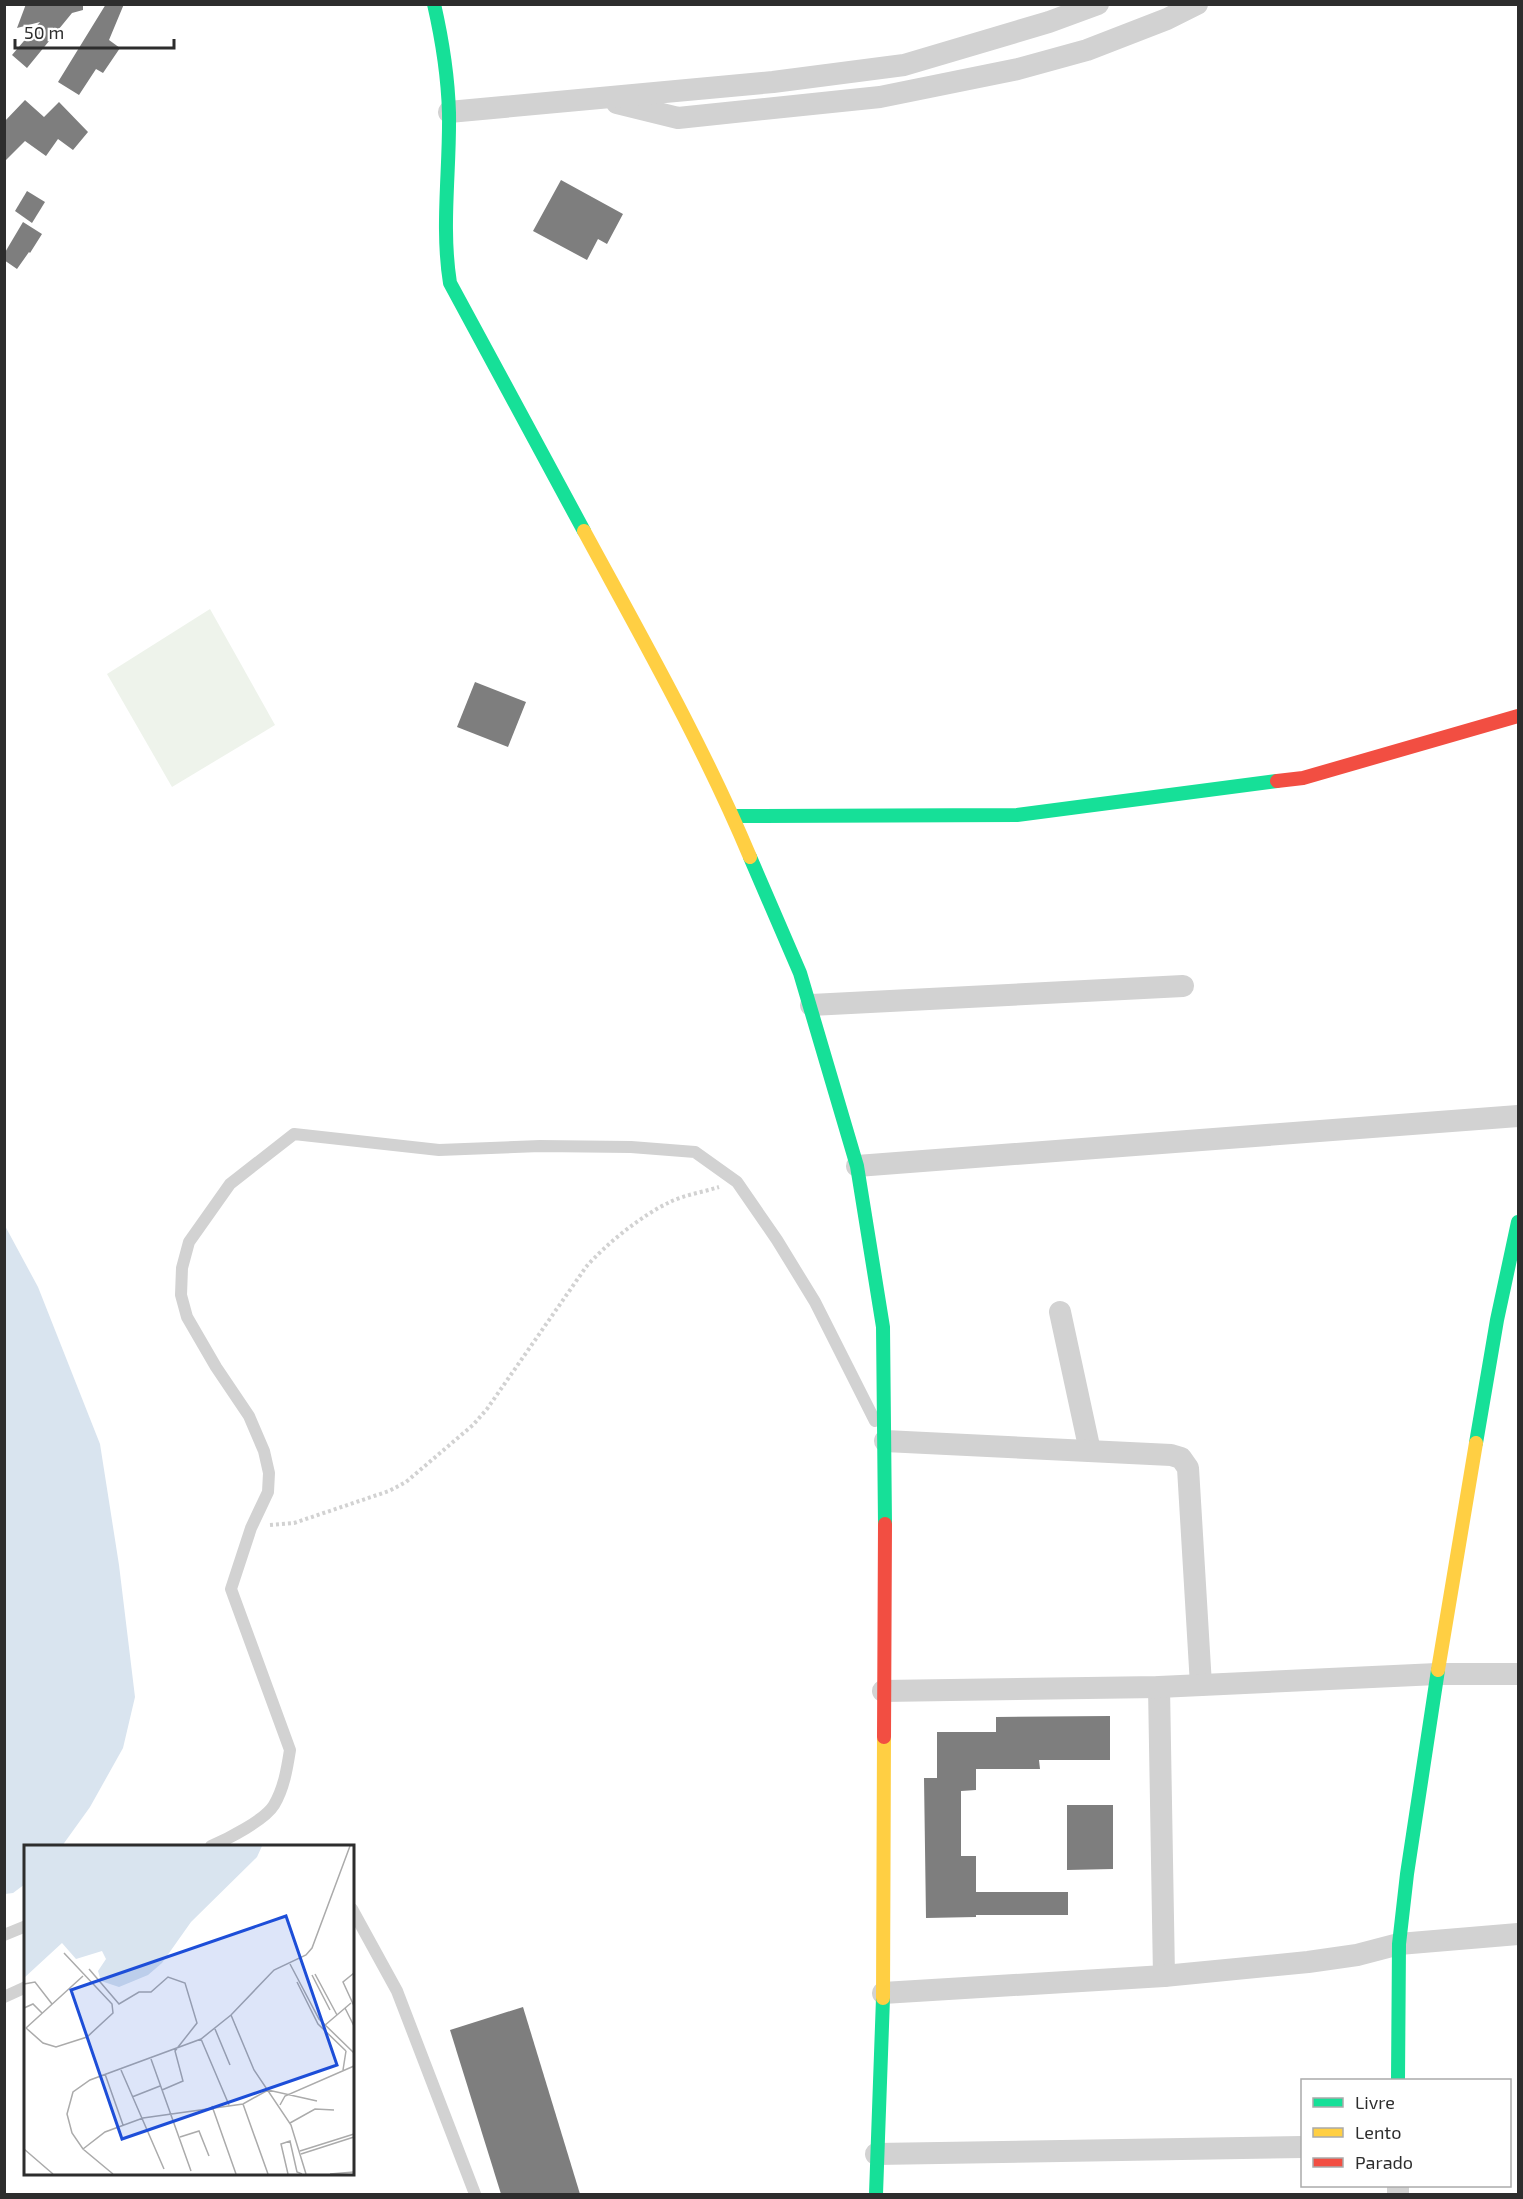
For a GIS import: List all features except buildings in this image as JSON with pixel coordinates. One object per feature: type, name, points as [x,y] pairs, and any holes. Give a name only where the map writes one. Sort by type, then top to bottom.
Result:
[{"type":"street","points":[[434,4],[442,39],[449,112],[445,253],[450,283],[643,640],[733,816],[800,973],[857,1166],[884,1327],[883,1993],[876,2194]]},
{"type":"street","points":[[449,112],[773,82],[904,64],[1049,22],[1098,4]]},
{"type":"street","points":[[604,99],[678,118],[880,97],[1018,69],[1087,50],[1167,19],[1197,4]]},
{"type":"street","points":[[733,816],[1017,815],[1303,778],[1518,716]]},
{"type":"street","points":[[811,1005],[1183,986]]},
{"type":"street","points":[[857,1166],[1518,1116]]},
{"type":"street","points":[[1398,2079],[1399,1944],[1407,1874],[1437,1674],[1512,1273],[1518,1222]]},
{"type":"street","points":[[1060,1312],[1090,1451]]},
{"type":"street","points":[[885,1441],[1171,1455],[1180,1458],[1188,1468],[1201,1684]]},
{"type":"street","points":[[883,1691],[1159,1687],[1437,1674],[1518,1674]]},
{"type":"street","points":[[1159,1687],[1164,1976]]},
{"type":"street","points":[[883,1993],[1164,1976],[1308,1962],[1399,1944],[1518,1934]]},
{"type":"street","points":[[876,2154],[1301,2147]]},
{"type":"lane","points":[[214,1845],[236,1836],[273,1807],[286,1775],[290,1750],[231,1589],[251,1528],[268,1492],[269,1473],[264,1450],[249,1416],[216,1367],[187,1317],[181,1295],[182,1268],[189,1242],[230,1184],[294,1134],[439,1150],[540,1146],[631,1147],[695,1152],[737,1182],[777,1240],[815,1302],[885,1441]]},
{"type":"lane","points":[[354,1914],[396,1991],[475,2194]]},
{"type":"lane","points":[[4,1935],[24,1927]]},
{"type":"lane","points":[[4,1997],[24,1988]]},
{"type":"path","points":[[251,1528],[294,1522],[389,1491],[406,1482],[472,1425],[486,1409],[601,1249],[653,1211],[671,1201],[737,1182]]},
{"type":"shaded area","points":[[210,609],[275,725],[172,787],[107,674]]},
{"type":"shaded area","points":[[4,1224],[38,1287],[100,1444],[119,1565],[135,1697],[123,1748],[90,1807],[63,1845],[24,1845],[24,1885],[13,1893],[5,1894]]},
{"type":"traffic: fast","points":[[434,4],[444,58],[448,99],[446,241],[450,283],[584,531]]},
{"type":"traffic: fast","points":[[733,816],[1017,815],[1277,781]]},
{"type":"traffic: fast","points":[[750,857],[800,973],[857,1166],[883,1327],[885,1524]]},
{"type":"traffic: fast","points":[[1476,1443],[1497,1320],[1518,1222]]},
{"type":"traffic: fast","points":[[1398,2079],[1399,1944],[1407,1874],[1438,1670]]},
{"type":"traffic: fast","points":[[876,2194],[883,1998]]},
{"type":"traffic: slow","points":[[584,531],[692,733],[750,857]]},
{"type":"traffic: slow","points":[[1438,1670],[1476,1443]]},
{"type":"traffic: slow","points":[[883,1998],[884,1737]]},
{"type":"traffic: jam","points":[[1277,781],[1303,778],[1518,716]]},
{"type":"traffic: jam","points":[[884,1737],[885,1524]]}]
